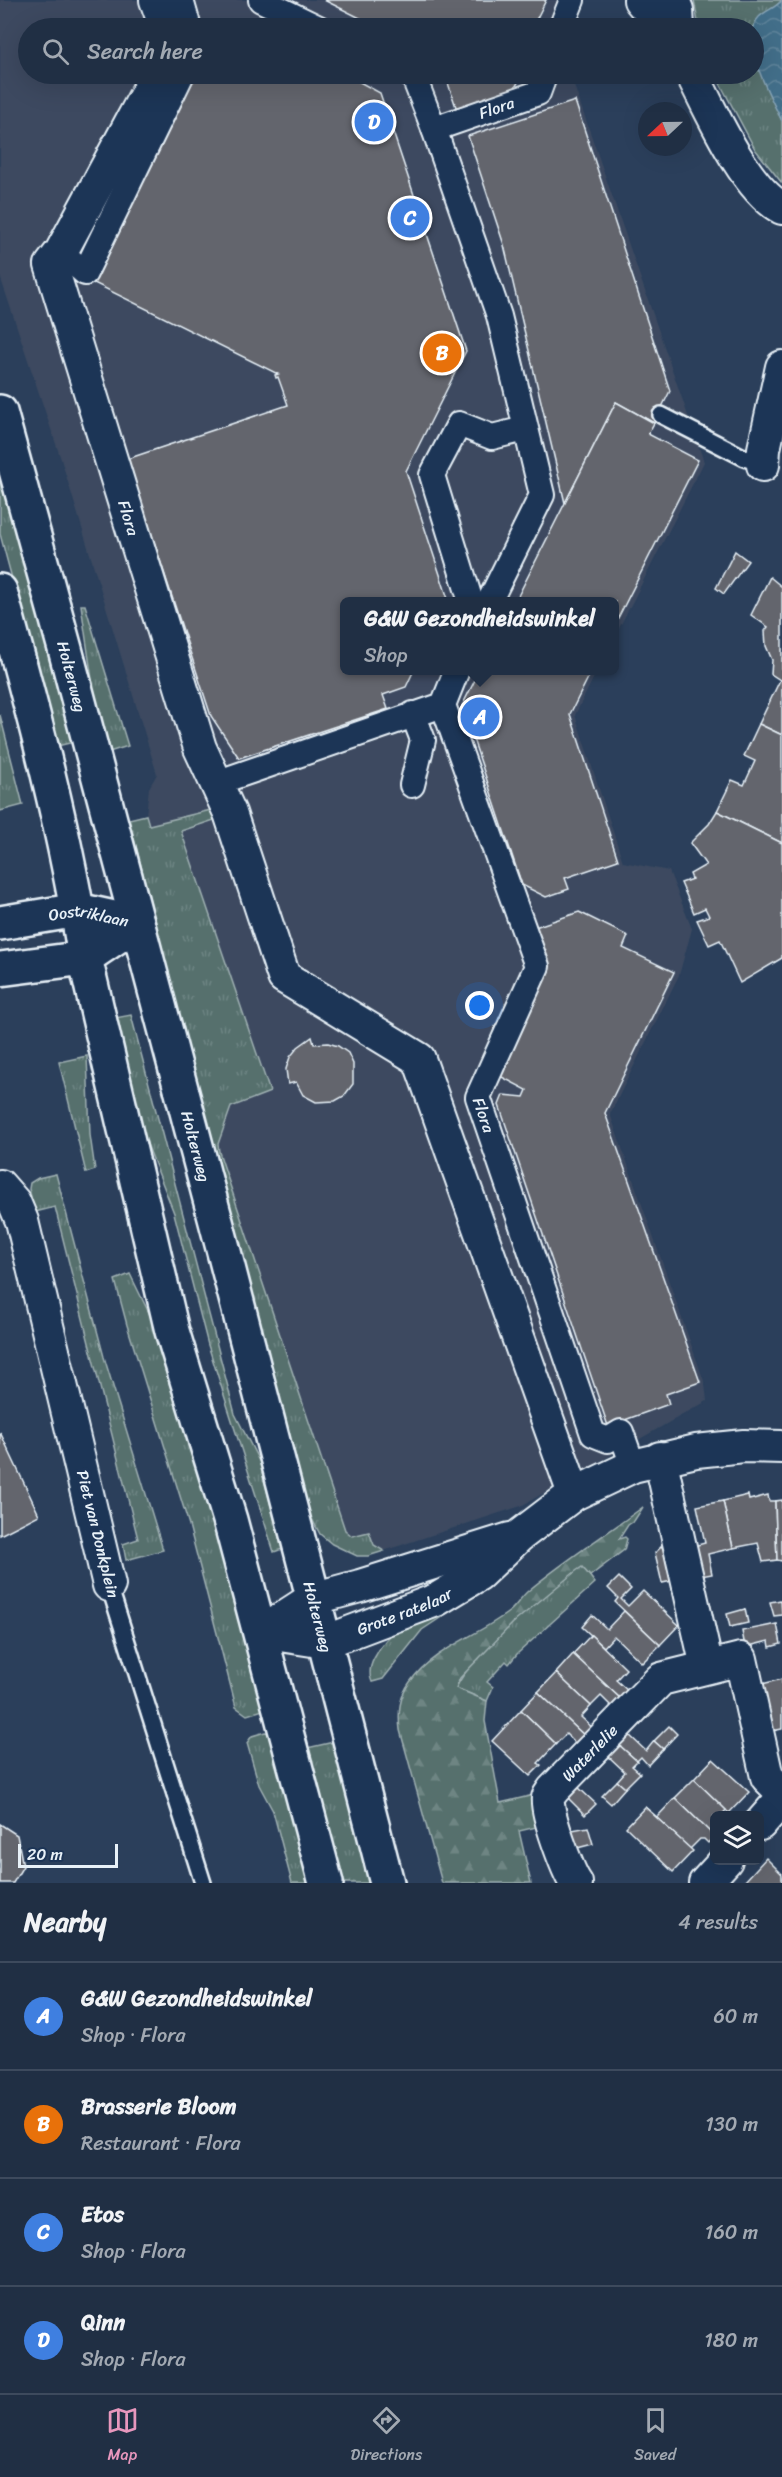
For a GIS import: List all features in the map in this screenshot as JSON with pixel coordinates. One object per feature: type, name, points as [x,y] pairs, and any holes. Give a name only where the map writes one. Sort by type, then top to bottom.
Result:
[{"type":"main road","name":"Holterweg","points":[[0,412],[223,1248],[387,1883]]},
{"type":"main road","points":[[0,591],[57,809],[78,910],[85,958],[172,1331],[230,1520],[326,1883]]},
{"type":"main road","name":"Oostriklaan","points":[[0,923],[78,910],[137,923]]},
{"type":"main road","name":"Oostriklaan","points":[[0,969],[85,958],[137,923]]},
{"type":"street","points":[[156,0],[162,18]]},
{"type":"street","points":[[181,0],[186,18]]},
{"type":"street","points":[[261,0],[298,18]]},
{"type":"street","points":[[565,18],[572,0]]},
{"type":"street","points":[[640,0],[655,18]]},
{"type":"street","points":[[673,0],[677,18]]},
{"type":"street","name":"Flora","points":[[152,84],[61,252],[51,265],[200,748],[230,813],[284,977],[419,1059],[574,1494]]},
{"type":"street","points":[[61,252],[85,273],[177,84]]},
{"type":"street","points":[[416,84],[434,129],[499,316],[542,495],[491,597]]},
{"type":"street","name":"Flora","points":[[434,129],[538,93],[541,84]]},
{"type":"street","points":[[698,84],[746,172],[759,190],[782,208]]},
{"type":"street","points":[[763,465],[764,448],[782,367]]},
{"type":"street","points":[[469,597],[432,475],[459,424],[492,437],[525,429]]},
{"type":"street","points":[[216,783],[443,705],[455,675]]},
{"type":"street","name":"Flora","points":[[443,705],[537,966],[478,1098],[593,1434],[608,1440],[621,1432],[646,1462]]},
{"type":"street","points":[[412,785],[423,740],[413,714]]},
{"type":"street","name":"Piet van Donkplein","points":[[0,1186],[14,1202],[22,1221],[110,1586]]},
{"type":"street","name":"Grote ratelaar","points":[[261,1632],[325,1642],[436,1600],[479,1574],[519,1536],[574,1494],[646,1462],[744,1446],[782,1446]]},
{"type":"street","points":[[646,1462],[707,1667]]},
{"type":"street","name":"Grote ratelaar","points":[[261,1632],[312,1599],[519,1536]]},
{"type":"street","name":"Waterlelie","points":[[576,1883],[569,1875],[548,1799],[553,1790],[661,1679],[741,1659],[767,1777],[782,1792]]},
{"type":"street","points":[[764,1819],[782,1799]]},
{"type":"street","points":[[705,1883],[721,1865]]},
{"type":"lane","points":[[661,415],[763,465]]},
{"type":"lane","name":"Piet van Donkplein","points":[[110,1586],[203,1883]]},
{"type":"shaded area","points":[[0,0],[558,0],[561,18],[18,18],[18,84],[573,84],[704,462],[619,628],[619,597],[340,597],[340,675],[595,675],[575,715],[623,862],[669,871],[692,929],[679,975],[610,1114],[705,1384],[707,1401],[521,1506],[368,1556],[357,1556],[332,1544],[320,1534],[129,819],[146,815],[149,788],[157,774],[61,459],[0,276]]},
{"type":"green space","points":[[694,0],[782,0],[761,18],[697,18]]},
{"type":"green space","points":[[764,80],[782,121],[782,183],[755,149],[720,84],[764,84]]},
{"type":"green space","points":[[0,474],[74,742],[57,746],[0,534]]},
{"type":"green space","points":[[81,605],[85,605],[128,746],[109,752],[94,693]]},
{"type":"green space","points":[[0,715],[23,805],[0,811]]},
{"type":"green space","points":[[211,810],[214,820],[181,831],[270,1092],[231,1107],[218,1144],[219,1152],[345,1530],[352,1536],[369,1532],[374,1545],[384,1551],[368,1556],[357,1556],[332,1544],[320,1534],[306,1508],[129,819],[146,815],[149,825]]},
{"type":"green space","points":[[131,1015],[235,1414],[260,1463],[282,1549],[274,1552],[208,1345],[174,1213],[135,1113],[115,1018]]},
{"type":"green space","points":[[87,1056],[90,1135],[95,1170],[86,1173],[59,1062]]},
{"type":"green space","points":[[56,1174],[104,1357],[163,1550],[126,1560],[123,1544],[138,1539],[55,1207],[35,1212],[29,1189],[30,1183],[38,1178]]},
{"type":"green space","points":[[130,1274],[151,1317],[215,1525],[263,1710],[247,1715],[236,1707],[189,1525],[115,1280]]},
{"type":"green space","points":[[643,1507],[619,1539],[625,1537],[627,1539],[624,1550],[590,1576],[582,1567],[576,1571],[513,1623],[460,1678],[456,1688],[487,1701],[485,1721],[500,1803],[534,1795],[545,1825],[519,1831],[531,1883],[442,1883],[400,1730],[400,1705],[406,1688],[431,1660],[498,1620],[542,1580]]},
{"type":"green space","points":[[582,1566],[595,1583],[509,1664],[506,1661],[487,1682],[493,1687],[487,1701],[456,1688],[464,1674],[494,1641],[532,1606]]},
{"type":"green space","points":[[439,1608],[443,1616],[422,1630],[383,1679],[372,1682],[371,1665],[388,1638],[403,1626]]},
{"type":"green space","points":[[269,1733],[308,1883],[292,1883],[273,1811],[259,1785],[247,1743],[252,1736]]},
{"type":"green space","points":[[334,1742],[370,1883],[342,1883],[307,1748]]},
{"type":"water","points":[[782,0],[782,121],[764,83],[764,18],[758,18]]},
{"type":"building","points":[[324,0],[546,0],[537,18],[360,18]]},
{"type":"building","points":[[187,84],[363,84],[380,93],[466,351],[406,471],[447,597],[340,597],[340,675],[412,675],[406,687],[383,695],[388,709],[239,758],[211,716],[127,459],[288,405],[278,377],[276,378],[275,375],[278,374],[88,280]]},
{"type":"building","points":[[448,84],[517,84],[513,91],[457,110]]},
{"type":"building","points":[[575,101],[670,391],[654,423],[616,402],[565,503],[504,245],[468,136]]},
{"type":"building","points":[[616,402],[654,423],[648,434],[698,460],[619,616],[619,597],[518,597]]},
{"type":"building","points":[[735,551],[748,561],[724,594],[716,588]]},
{"type":"building","points":[[770,577],[782,587],[782,735],[759,724],[780,680],[771,674],[772,660],[766,646],[765,631],[768,627],[751,615]]},
{"type":"building","points":[[478,675],[590,675],[570,714],[618,860],[565,878],[569,889],[546,897],[522,885],[462,706]]},
{"type":"building","points":[[759,724],[782,735],[782,843],[717,811],[732,780],[744,785],[755,761],[744,756]]},
{"type":"building","points":[[717,811],[782,843],[782,958],[740,983],[720,940],[709,945],[697,920],[709,916],[705,908],[694,913],[681,883],[692,879],[690,874],[706,865],[690,843],[709,824]]},
{"type":"building","points":[[579,912],[628,936],[623,948],[674,972],[605,1113],[700,1382],[666,1394],[669,1404],[608,1426],[499,1105],[503,1095],[524,1097],[527,1090],[494,1073],[546,967],[532,928]]},
{"type":"building","points":[[312,1037],[314,1044],[328,1043],[338,1046],[348,1053],[353,1064],[353,1084],[344,1096],[335,1101],[316,1102],[303,1095],[296,1082],[288,1084],[286,1069],[290,1057],[298,1047]]},
{"type":"building","points":[[0,1432],[39,1515],[0,1535]]},
{"type":"building","points":[[748,1495],[749,1500],[768,1495],[769,1501],[775,1501],[777,1560],[763,1562],[758,1543],[733,1548],[723,1501]]},
{"type":"building","points":[[782,1500],[782,1561],[777,1560],[775,1501]]},
{"type":"building","points":[[723,1501],[733,1548],[708,1554],[712,1574],[696,1577],[690,1547],[705,1543],[697,1506]]},
{"type":"building","points":[[668,1540],[677,1580],[662,1583],[655,1553]]},
{"type":"building","points":[[619,1577],[631,1589],[621,1599],[628,1606],[643,1591],[679,1625],[660,1645],[615,1602],[618,1598],[608,1588]]},
{"type":"building","points":[[781,1600],[782,1615],[774,1616],[770,1602]]},
{"type":"building","points":[[745,1609],[748,1623],[730,1627],[727,1614]]},
{"type":"building","points":[[624,1611],[660,1645],[642,1663],[614,1636],[604,1647],[582,1627],[592,1615],[607,1629]]},
{"type":"building","points":[[777,1624],[781,1644],[770,1647],[769,1641],[745,1647],[742,1631]]},
{"type":"building","points":[[591,1635],[626,1669],[616,1680],[630,1693],[623,1701],[573,1654]]},
{"type":"building","points":[[573,1654],[623,1701],[615,1710],[601,1696],[591,1706],[556,1673]]},
{"type":"building","points":[[556,1673],[591,1706],[581,1717],[596,1731],[588,1739],[538,1692]]},
{"type":"building","points":[[782,1679],[782,1729],[772,1731],[762,1684]]},
{"type":"building","points":[[538,1692],[588,1739],[580,1748],[566,1734],[556,1744],[521,1710]]},
{"type":"building","points":[[521,1710],[556,1744],[538,1763],[541,1765],[530,1776],[492,1741]]},
{"type":"building","points":[[669,1726],[677,1734],[663,1749],[654,1741]]},
{"type":"building","points":[[628,1734],[646,1751],[654,1741],[663,1749],[648,1765],[641,1757],[637,1761],[618,1744]]},
{"type":"building","points":[[618,1744],[637,1761],[632,1766],[640,1773],[625,1788],[617,1781],[625,1772],[607,1755]]},
{"type":"building","points":[[713,1759],[749,1792],[731,1811],[727,1811],[694,1779]]},
{"type":"building","points":[[694,1779],[726,1810],[710,1811],[710,1832],[675,1798]]},
{"type":"building","points":[[617,1781],[625,1788],[611,1804],[602,1796]]},
{"type":"building","points":[[578,1787],[596,1804],[585,1815],[568,1798]]},
{"type":"building","points":[[675,1798],[710,1832],[710,1841],[708,1843],[700,1839],[690,1849],[645,1807],[657,1817]]},
{"type":"building","points":[[645,1807],[693,1851],[673,1872],[626,1827]]},
{"type":"building","points":[[0,1824],[17,1835],[23,1866],[13,1883],[0,1883]]},
{"type":"building","points":[[588,1827],[593,1844],[577,1848],[572,1830]]},
{"type":"building","points":[[766,1858],[782,1874],[782,1883],[747,1883],[745,1881],[760,1865],[764,1865]]},
{"type":"place","name":"Qinn","points":[[374,122]]},
{"type":"place","name":"Etos","points":[[410,218]]},
{"type":"place","name":"Brasserie Bloom","points":[[442,353]]},
{"type":"place","name":"G&W Gezondheidswinkel","points":[[480,717]]}]
